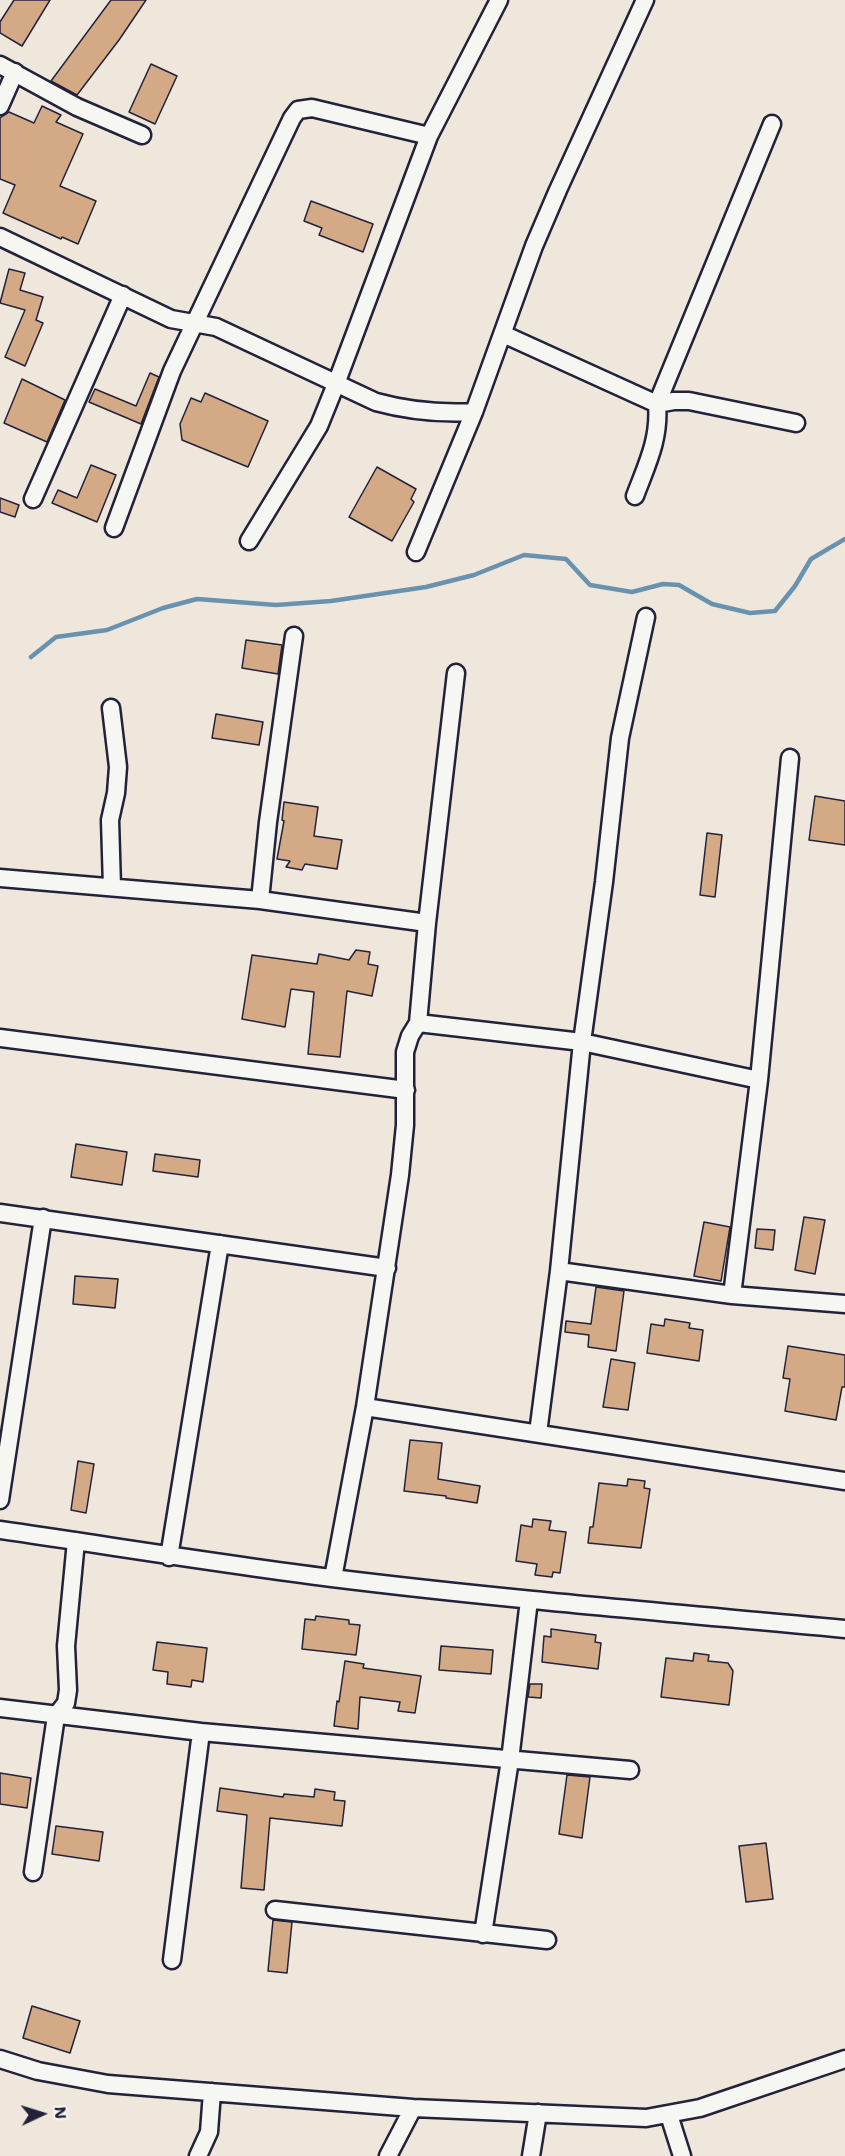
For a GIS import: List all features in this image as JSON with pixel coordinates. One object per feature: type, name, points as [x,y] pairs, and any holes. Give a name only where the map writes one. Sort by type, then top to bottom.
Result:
[{"type":"street","points":[[249,542],[319,426],[429,136],[500,0]]},
{"type":"street","points":[[416,552],[474,412],[534,246],[645,0]]},
{"type":"street","points":[[0,106],[8,68],[77,108],[142,135]]},
{"type":"street","points":[[114,528],[172,371],[292,118],[298,110],[312,108],[429,136]]},
{"type":"street","points":[[635,496],[656,438],[657,404],[772,124]]},
{"type":"street","points":[[1,241],[171,319],[216,327],[376,402],[404,410],[445,414],[474,412]]},
{"type":"street","points":[[33,499],[123,295]]},
{"type":"street","points":[[503,334],[657,404],[689,401],[796,423]]},
{"type":"street","points":[[538,1433],[559,1271],[582,1042],[604,882],[620,738],[646,617]]},
{"type":"street","points":[[260,900],[268,822],[294,636]]},
{"type":"street","points":[[333,1578],[365,1407],[400,1175],[406,1090],[403,1068],[410,1036],[418,1023],[427,922],[456,673]]},
{"type":"street","points":[[111,708],[118,767],[116,793],[110,820],[112,887]]},
{"type":"street","points":[[732,1295],[759,1080],[790,758]]},
{"type":"street","points":[[0,878],[260,900],[427,922]]},
{"type":"street","points":[[418,1023],[582,1042],[759,1080]]},
{"type":"street","points":[[0,1038],[406,1090]]},
{"type":"street","points":[[0,1213],[387,1268]]},
{"type":"street","points":[[0,1500],[43,1218]]},
{"type":"street","points":[[170,1557],[220,1244]]},
{"type":"street","points":[[559,1271],[732,1295],[845,1304]]},
{"type":"street","points":[[365,1407],[845,1481]]},
{"type":"street","points":[[0,1530],[170,1557],[333,1578],[529,1600],[845,1629]]},
{"type":"street","points":[[33,1872],[56,1716],[66,1703],[68,1690],[66,1646],[76,1541]]},
{"type":"street","points":[[483,1934],[510,1760],[529,1600]]},
{"type":"street","points":[[0,1708],[201,1732],[630,1770]]},
{"type":"street","points":[[172,1960],[201,1732]]},
{"type":"street","points":[[274,1910],[547,1941]]},
{"type":"street","points":[[0,2059],[38,2071],[108,2084],[413,2108],[646,2118],[700,2108],[845,2060]]},
{"type":"street","points":[[198,2156],[209,2132],[212,2092]]},
{"type":"street","points":[[388,2156],[413,2108]]},
{"type":"street","points":[[531,2156],[538,2113]]},
{"type":"street","points":[[669,2115],[682,2156]]},
{"type":"building","points":[[14,0],[50,0],[22,46],[0,33],[0,22]]},
{"type":"building","points":[[111,0],[146,0],[77,95],[51,81]]},
{"type":"building","points":[[151,64],[177,76],[155,124],[129,112]]},
{"type":"building","points":[[42,106],[61,115],[56,122],[83,134],[60,186],[96,201],[78,244],[62,237],[61,239],[3,213],[15,185],[0,179],[0,118],[9,112],[34,123]]},
{"type":"building","points":[[311,201],[373,224],[363,252],[319,235],[322,228],[304,221]]},
{"type":"building","points":[[9,269],[25,273],[20,290],[43,297],[36,320],[43,323],[25,366],[5,357],[25,310],[0,303]]},
{"type":"building","points":[[150,373],[159,377],[141,424],[89,402],[95,389],[136,406]]},
{"type":"building","points":[[22,379],[65,400],[47,442],[4,423]]},
{"type":"building","points":[[205,393],[268,421],[248,467],[182,440],[180,424],[191,398],[201,402]]},
{"type":"building","points":[[91,465],[116,475],[97,522],[52,503],[58,490],[77,498]]},
{"type":"building","points":[[377,467],[416,489],[411,499],[414,502],[392,541],[349,517]]},
{"type":"building","points":[[0,498],[19,505],[15,517],[0,512]]},
{"type":"building","points":[[246,640],[282,645],[278,674],[242,668]]},
{"type":"building","points":[[216,714],[263,722],[259,745],[212,738]]},
{"type":"building","points":[[815,796],[845,801],[845,845],[809,840]]},
{"type":"building","points":[[284,802],[318,807],[314,836],[342,840],[337,869],[305,864],[302,870],[286,867],[290,861],[277,859],[284,821],[282,820]]},
{"type":"building","points":[[707,833],[722,835],[715,897],[700,895]]},
{"type":"building","points":[[356,950],[370,952],[368,964],[378,966],[372,996],[347,991],[340,1057],[308,1054],[314,992],[291,989],[285,1027],[242,1019],[252,955],[317,964],[319,954],[349,960]]},
{"type":"building","points":[[76,1144],[127,1152],[122,1185],[71,1177]]},
{"type":"building","points":[[155,1154],[200,1160],[198,1177],[153,1171]]},
{"type":"building","points":[[804,1217],[825,1220],[815,1274],[795,1270]]},
{"type":"building","points":[[704,1222],[730,1227],[721,1281],[694,1276]]},
{"type":"building","points":[[757,1229],[775,1230],[773,1250],[755,1248]]},
{"type":"building","points":[[75,1276],[118,1279],[115,1308],[73,1304]]},
{"type":"building","points":[[596,1287],[624,1291],[616,1351],[588,1347],[589,1335],[565,1332],[566,1321],[591,1324]]},
{"type":"building","points":[[665,1319],[690,1323],[689,1328],[703,1330],[699,1361],[647,1353],[651,1324],[664,1326]]},
{"type":"building","points":[[788,1346],[845,1355],[845,1387],[842,1387],[836,1420],[785,1411],[790,1379],[783,1378]]},
{"type":"building","points":[[611,1359],[635,1363],[628,1410],[603,1407]]},
{"type":"building","points":[[410,1440],[442,1443],[438,1479],[480,1486],[477,1503],[446,1498],[446,1496],[404,1491]]},
{"type":"building","points":[[78,1461],[94,1464],[86,1513],[71,1510]]},
{"type":"building","points":[[628,1479],[645,1481],[644,1488],[650,1489],[641,1548],[588,1543],[590,1527],[593,1527],[599,1483],[627,1486]]},
{"type":"building","points":[[533,1519],[551,1521],[549,1530],[566,1532],[560,1573],[553,1572],[552,1577],[535,1575],[537,1564],[516,1561],[521,1525],[532,1527]]},
{"type":"building","points":[[316,1616],[349,1620],[349,1624],[360,1625],[356,1655],[302,1649],[305,1619],[315,1620]]},
{"type":"building","points":[[551,1629],[596,1635],[595,1642],[601,1643],[598,1669],[542,1662],[544,1636],[551,1637]]},
{"type":"building","points":[[157,1642],[207,1648],[203,1682],[192,1680],[191,1687],[167,1684],[168,1672],[153,1670]]},
{"type":"building","points":[[441,1646],[493,1650],[491,1674],[439,1670]]},
{"type":"building","points":[[694,1653],[709,1655],[708,1661],[728,1663],[733,1671],[729,1705],[661,1697],[666,1658],[693,1661]]},
{"type":"building","points":[[345,1661],[364,1664],[363,1668],[421,1676],[415,1713],[398,1711],[400,1702],[360,1697],[358,1729],[334,1726]]},
{"type":"building","points":[[530,1684],[542,1684],[541,1698],[528,1697]]},
{"type":"building","points":[[0,1773],[31,1778],[27,1808],[0,1804]]},
{"type":"building","points":[[567,1775],[590,1777],[582,1838],[559,1834]]},
{"type":"building","points":[[220,1788],[283,1797],[284,1794],[314,1797],[315,1789],[335,1792],[334,1800],[345,1801],[342,1826],[270,1818],[264,1890],[241,1888],[247,1815],[217,1811]]},
{"type":"building","points":[[56,1826],[103,1832],[99,1861],[52,1854]]},
{"type":"building","points":[[766,1843],[773,1899],[746,1902],[739,1846]]},
{"type":"building","points":[[273,1920],[292,1922],[287,1973],[268,1971]]},
{"type":"building","points":[[32,2006],[80,2021],[70,2053],[23,2038]]},
{"type":"waterway","points":[[31,657],[56,637],[107,630],[163,608],[197,599],[276,605],[331,601],[426,587],[474,575],[524,555],[566,559],[590,585],[632,592],[663,584],[679,585],[712,604],[750,613],[775,611],[795,586],[811,559],[845,539]]}]
